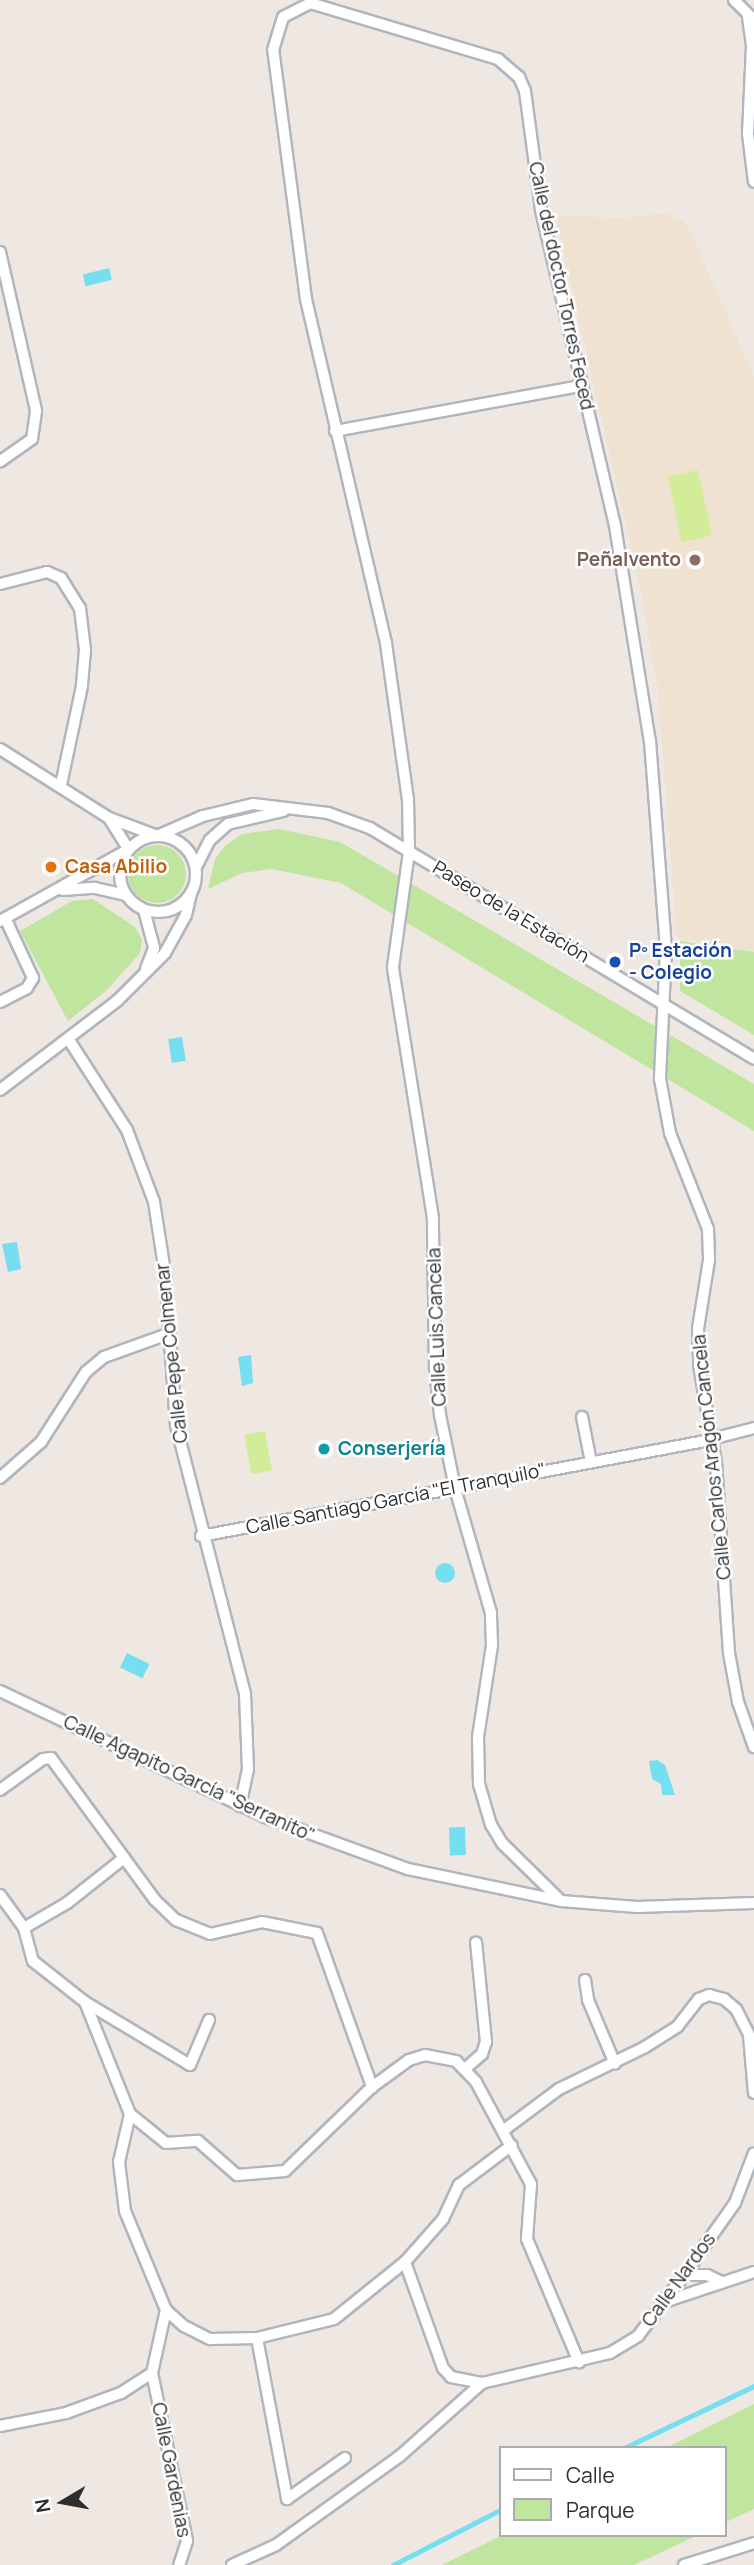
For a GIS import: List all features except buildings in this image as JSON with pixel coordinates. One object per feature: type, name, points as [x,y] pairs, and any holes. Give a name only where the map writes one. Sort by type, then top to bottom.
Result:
[{"type":"street","points":[[734,0],[751,19],[748,134],[754,182]]},
{"type":"street","name":"Calle del doctor Torres Feced","points":[[409,851],[408,800],[386,643],[306,299],[273,50],[283,17],[310,3],[498,59],[519,76],[541,209],[579,386],[615,526],[650,741],[666,950],[662,1004]]},
{"type":"street","points":[[0,252],[36,411],[32,439],[0,461]]},
{"type":"street","points":[[335,431],[579,386]]},
{"type":"street","points":[[0,584],[47,572],[61,578],[80,608],[85,650],[82,686],[61,785]]},
{"type":"street","points":[[0,749],[61,785],[109,818],[183,845],[196,867],[186,915],[165,953],[69,1040],[0,1090]]},
{"type":"street","name":"Paseo de la Estación","points":[[157,835],[202,816],[253,804],[296,808],[370,828],[754,1059]]},
{"type":"street","name":"Paseo de la Estación","points":[[196,867],[210,839],[228,824],[296,808]]},
{"type":"street","points":[[109,818],[127,850]]},
{"type":"street","points":[[0,1002],[27,988],[33,978],[2,920],[157,835]]},
{"type":"street","points":[[125,895],[119,869],[127,850]]},
{"type":"street","name":"Calle Luis Cancela","points":[[409,851],[393,967],[430,1196],[435,1370],[455,1488],[491,1613],[492,1645],[478,1737],[479,1784],[491,1825],[525,1870],[561,1901]]},
{"type":"street","points":[[53,892],[95,888],[125,895],[144,910],[165,912],[191,893]]},
{"type":"street","points":[[144,910],[154,948],[145,972]]},
{"type":"street","name":"Calle Carlos Aragón Cancela","points":[[662,1004],[662,1100],[670,1133],[708,1229],[699,1365],[712,1438],[729,1653],[738,1702],[754,1747]]},
{"type":"street","name":"Calle Pepe Colmenar","points":[[69,1040],[107,1096],[144,1169],[161,1236],[176,1425],[201,1536],[245,1694],[248,1769],[240,1805]]},
{"type":"street","points":[[0,1478],[41,1443],[80,1380],[104,1357],[168,1334]]},
{"type":"street","points":[[582,1417],[590,1462]]},
{"type":"street","name":"Calle Santiago García \"El Tranquilo\"","points":[[201,1536],[754,1428]]},
{"type":"street","name":"Calle Agapito García \"Serranito\"","points":[[0,1691],[240,1805],[324,1841],[408,1869],[517,1895],[561,1901],[637,1907],[754,1903]]},
{"type":"street","points":[[0,1790],[51,1758],[155,1900],[177,1920],[210,1934],[262,1922],[317,1933],[372,2087]]},
{"type":"street","points":[[23,1928],[67,1903],[124,1858]]},
{"type":"street","points":[[517,1895],[526,1883],[525,1870]]},
{"type":"street","points":[[0,1895],[23,1928],[33,1961],[85,2002],[190,2065],[209,2020]]},
{"type":"street","points":[[467,2067],[482,2054],[486,2042],[475,1942]]},
{"type":"street","points":[[585,1980],[588,2000],[615,2064]]},
{"type":"street","points":[[504,2130],[559,2089],[615,2064],[677,2027],[699,1998],[709,1995],[736,2009],[752,2031],[754,2093]]},
{"type":"street","points":[[85,2002],[130,2114],[166,2143],[198,2141],[237,2175],[285,2171],[372,2087],[409,2060],[425,2055],[446,2057],[467,2067],[504,2130],[531,2184],[527,2239],[579,2362]]},
{"type":"street","points":[[130,2114],[119,2162],[125,2211],[166,2310],[184,2326],[211,2339],[257,2338],[334,2319],[405,2262],[443,2219],[458,2185],[512,2146]]},
{"type":"street","name":"Calle Nardos","points":[[405,2262],[443,2368],[451,2377],[482,2383],[579,2362],[625,2346],[664,2302],[735,2203],[754,2153]]},
{"type":"street","points":[[698,2256],[707,2275]]},
{"type":"street","points":[[664,2302],[754,2272]]},
{"type":"street","points":[[682,2279],[707,2275],[722,2282]]},
{"type":"street","points":[[682,2279],[696,2291]]},
{"type":"street","points":[[0,2426],[66,2413],[121,2393],[152,2373],[166,2310]]},
{"type":"street","points":[[257,2338],[287,2498],[345,2458]]},
{"type":"street","name":"Calle Gardenias","points":[[152,2373],[187,2541],[179,2565]]},
{"type":"street","name":"Calle Nardos","points":[[232,2565],[276,2546],[400,2456],[482,2383]]},
{"type":"street","points":[[684,2565],[754,2543]]},
{"type":"shaded area","name":"Peñalvento","points":[[671,213],[688,226],[754,377],[754,952],[677,938],[658,690],[642,595],[555,216],[621,218]]},
{"type":"green space","points":[[698,470],[712,536],[682,542],[668,476]]},
{"type":"green space","points":[[279,829],[340,842],[754,1084],[754,1131],[341,883],[272,869],[242,873],[208,889],[215,859],[226,845],[242,834]]},
{"type":"green space","points":[[157,845],[178,853],[186,874],[178,895],[157,903],[136,895],[128,874],[136,853]]},
{"type":"green space","points":[[93,899],[135,927],[142,940],[140,953],[107,990],[68,1021],[20,931],[72,901]]},
{"type":"green space","points":[[680,941],[754,952],[754,1035],[680,991]]},
{"type":"green space","points":[[265,1431],[272,1470],[251,1474],[244,1435]]},
{"type":"green space","points":[[754,2404],[754,2509],[726,2522],[726,2446],[670,2446]]},
{"type":"green space","points":[[499,2537],[694,2537],[634,2565],[442,2565]]},
{"type":"water","points":[[109,268],[112,280],[86,286],[83,275]]},
{"type":"water","points":[[182,1037],[186,1061],[172,1063],[168,1039]]},
{"type":"water","points":[[17,1242],[21,1269],[8,1272],[2,1244]]},
{"type":"water","points":[[251,1355],[253,1383],[242,1386],[238,1357]]},
{"type":"water","points":[[445,1563],[452,1566],[455,1573],[452,1580],[445,1583],[438,1580],[435,1573],[438,1566]]},
{"type":"water","points":[[127,1653],[149,1664],[142,1678],[120,1667]]},
{"type":"water","points":[[657,1760],[665,1765],[675,1795],[662,1795],[661,1784],[652,1779],[649,1761]]},
{"type":"water","points":[[465,1827],[466,1855],[450,1856],[449,1828]]},
{"type":"waterway","points":[[628,2446],[754,2386]]},
{"type":"waterway","points":[[393,2565],[498,2511]]},
{"type":"place","name":"Peñalvento","points":[[695,560]]},
{"type":"place","name":"Casa Abilio","points":[[51,867]]},
{"type":"place","name":"Pº Estación - Colegio","points":[[615,962]]},
{"type":"place","name":"Conserjería","points":[[324,1449]]}]
